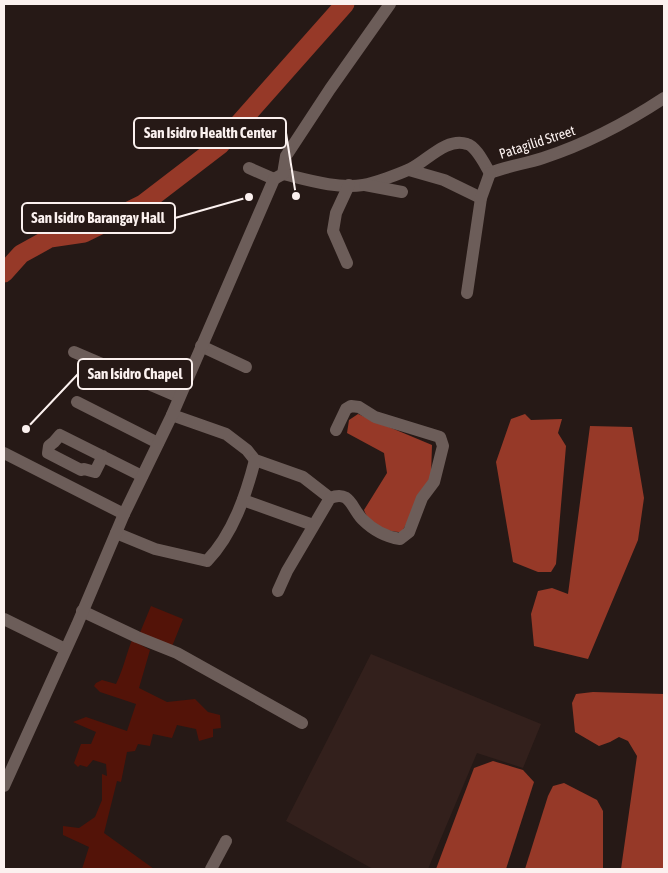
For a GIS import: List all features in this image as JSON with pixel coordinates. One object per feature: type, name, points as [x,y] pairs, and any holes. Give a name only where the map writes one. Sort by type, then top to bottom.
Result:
[{"type":"street","points":[[4,786],[124,514],[172,414],[201,346],[279,177],[286,156],[330,89],[390,4]]},
{"type":"street","name":"Patagilid Street","points":[[249,168],[279,177],[338,185],[362,185],[409,170],[444,146],[457,143],[468,144],[477,151],[490,173],[502,168],[541,159],[585,142],[620,125],[664,98]]},
{"type":"street","points":[[409,170],[444,180],[481,198]]},
{"type":"street","points":[[467,293],[481,198],[490,173]]},
{"type":"street","points":[[347,263],[333,231],[336,213],[349,185]]},
{"type":"street","points":[[362,185],[402,192]]},
{"type":"street","points":[[201,346],[246,367]]},
{"type":"street","points":[[74,352],[179,397]]},
{"type":"street","points":[[77,402],[158,443]]},
{"type":"street","points":[[278,591],[287,570],[330,498],[338,495],[346,497],[362,518],[377,531],[389,538],[400,539],[409,532],[422,498],[434,482],[443,446],[440,437],[375,417],[359,407],[351,406],[346,410],[336,430]]},
{"type":"street","points":[[172,414],[226,434],[247,450],[256,460],[303,477],[330,498]]},
{"type":"street","points":[[4,453],[124,514]]},
{"type":"street","points":[[102,456],[142,476]]},
{"type":"street","points":[[116,533],[155,550],[207,561],[220,548],[243,500],[256,460]]},
{"type":"street","points":[[243,500],[313,526]]},
{"type":"street","points":[[82,611],[177,653],[302,723]]},
{"type":"street","points":[[4,620],[65,649]]},
{"type":"street","points":[[211,869],[226,841]]},
{"type":"shaded area","points":[[358,414],[432,445],[431,476],[402,532],[390,531],[379,527],[370,520],[364,510],[387,473],[384,453],[347,433],[349,420]]},
{"type":"shaded area","points":[[525,414],[531,420],[562,419],[558,433],[566,446],[556,564],[551,572],[538,572],[513,562],[496,462],[511,419]]},
{"type":"shaded area","points":[[590,426],[632,427],[644,498],[638,540],[588,659],[534,646],[531,614],[538,591],[552,588],[568,594]]},
{"type":"shaded area","points":[[151,606],[183,619],[171,649],[139,635]]},
{"type":"shaded area","points":[[132,640],[150,650],[139,688],[167,702],[195,699],[208,712],[220,715],[221,728],[213,729],[213,737],[199,741],[196,729],[177,725],[172,738],[153,734],[150,746],[138,744],[135,751],[127,752],[121,782],[117,781],[104,833],[154,869],[82,869],[89,847],[63,835],[63,826],[79,828],[95,817],[102,800],[102,774],[107,776],[106,764],[93,760],[87,767],[80,765],[78,767],[74,763],[81,744],[91,744],[96,732],[73,722],[86,717],[127,731],[136,704],[100,692],[94,686],[102,680],[116,684]]},
{"type":"shaded area","points":[[371,654],[541,724],[523,768],[477,753],[428,869],[373,869],[286,821]]},
{"type":"shaded area","points":[[593,692],[664,694],[664,869],[621,869],[637,756],[628,741],[619,737],[599,746],[575,732],[572,703],[576,694]]},
{"type":"shaded area","points":[[493,761],[523,770],[534,782],[506,869],[436,869],[474,768]]},
{"type":"shaded area","points":[[564,783],[597,800],[603,811],[603,869],[525,869],[548,796],[553,786]]},
{"type":"waterway","points":[[4,273],[21,254],[50,238],[84,233],[143,204],[220,145],[345,4]]},
{"type":"place","name":"San Isidro Health Center","points":[[296,196]]},
{"type":"place","name":"San Isidro Barangay Hall","points":[[249,197]]},
{"type":"place","name":"San Isidro Chapel","points":[[26,429]]}]
